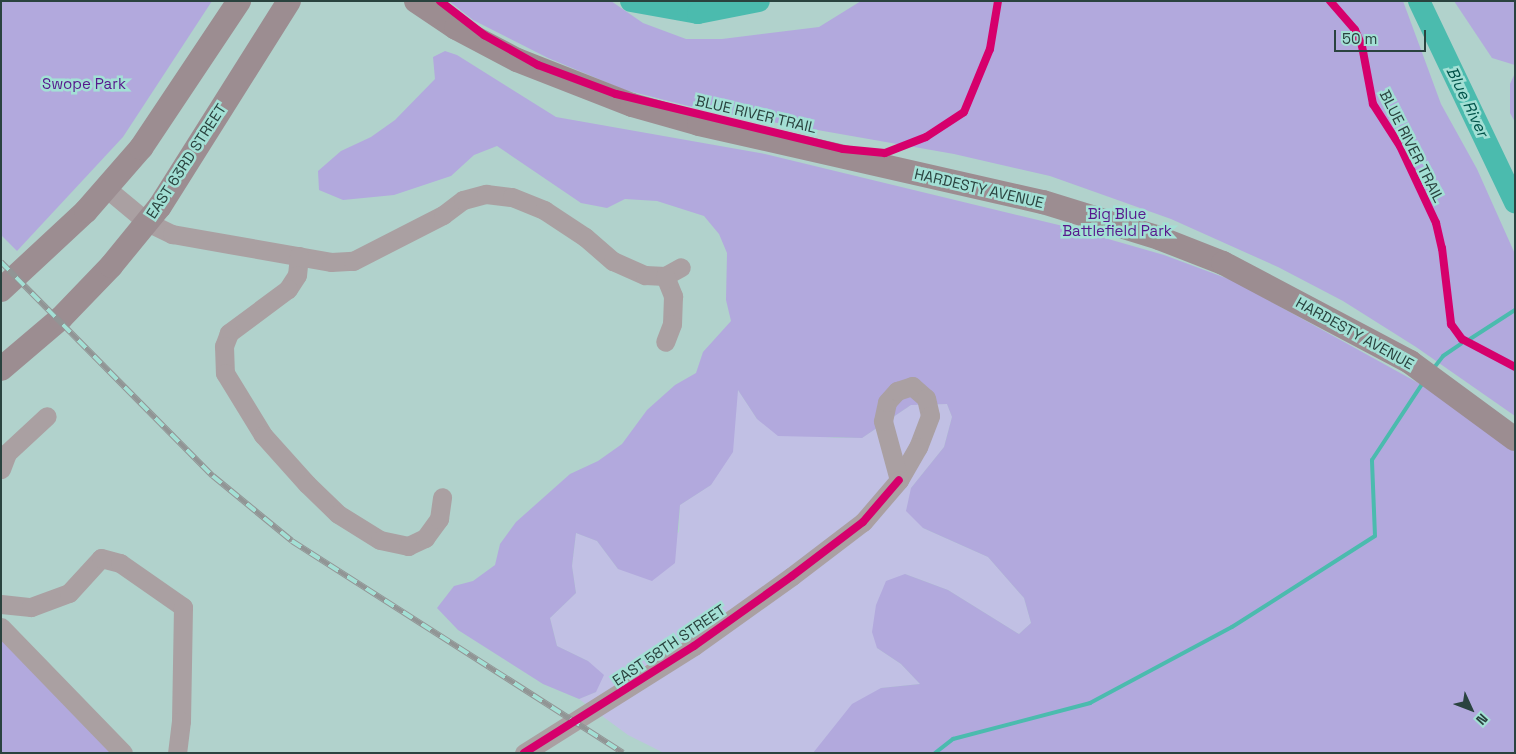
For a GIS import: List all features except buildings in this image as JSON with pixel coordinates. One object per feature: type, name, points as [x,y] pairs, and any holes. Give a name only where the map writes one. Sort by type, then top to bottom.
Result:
[{"type":"main road","points":[[1,290],[86,211],[141,148],[239,1]]},
{"type":"main road","name":"EAST 63RD STREET","points":[[1,370],[61,318],[111,266],[147,222],[289,1]]},
{"type":"main road","name":"HARDESTY AVENUE","points":[[416,1],[456,28],[516,60],[632,105],[699,124],[1044,202],[1159,238],[1223,262],[1410,362],[1515,439]]},
{"type":"street","points":[[106,188],[147,222],[172,234],[331,262],[353,261],[436,219],[463,200],[486,194],[512,197],[544,210],[585,237],[613,260],[645,275],[665,276],[681,267]]},
{"type":"street","points":[[299,256],[297,275],[288,289],[229,333],[224,346],[225,373],[263,435],[307,484],[338,514],[380,540],[408,546],[425,538],[439,519],[442,497]]},
{"type":"street","points":[[665,276],[673,296],[672,324],[665,342]]},
{"type":"street","points":[[1,469],[7,453],[47,416]]},
{"type":"street","name":"EAST 58TH STREET","points":[[524,753],[597,710],[694,646],[824,552],[863,522],[899,480]]},
{"type":"street","points":[[1,604],[31,607],[69,593],[101,558],[120,563],[183,607],[181,721],[177,753]]},
{"type":"street","points":[[1,627],[123,753]]},
{"type":"shaded area","points":[[738,390],[757,419],[808,435],[835,438],[862,438],[911,405],[947,404],[952,417],[944,447],[911,488],[923,528],[988,557],[1024,598],[1031,623],[1019,634],[948,590],[905,574],[877,648],[901,664],[920,684],[881,688],[813,753],[664,753],[628,735],[579,699],[596,692],[588,661],[557,646],[550,618],[576,593],[572,566],[576,533],[597,541],[618,569],[679,532],[680,505],[711,485],[733,420]]},
{"type":"green space","name":"Swope Park","points":[[1,1],[212,1],[123,137],[17,251],[1,235]]},
{"type":"green space","points":[[449,1],[611,1],[643,23],[686,39],[722,39],[819,27],[861,1],[1403,1],[1441,104],[1477,169],[1515,254],[1515,416],[1416,347],[1343,301],[1278,267],[1171,219],[1050,176],[954,154],[704,110],[625,90],[548,58],[473,20]]},
{"type":"green space","points":[[1454,1],[1515,1],[1515,65],[1492,58]]},
{"type":"green space","points":[[445,51],[457,55],[556,117],[765,154],[1063,226],[1164,255],[1234,281],[1440,395],[1515,452],[1515,753],[813,753],[852,704],[881,688],[920,684],[901,664],[877,648],[872,632],[876,605],[886,581],[905,574],[948,590],[1019,634],[1031,623],[1024,598],[988,557],[923,528],[906,511],[911,488],[944,447],[952,417],[947,404],[911,405],[862,438],[778,436],[757,419],[738,390],[733,452],[711,485],[680,505],[675,563],[652,581],[618,569],[597,541],[576,533],[572,566],[576,593],[550,618],[557,646],[588,661],[604,675],[596,692],[579,699],[543,684],[458,630],[437,608],[454,586],[473,581],[495,565],[500,544],[516,522],[570,474],[598,461],[622,444],[647,410],[675,385],[696,373],[703,352],[731,321],[726,300],[727,253],[719,234],[704,216],[657,201],[625,199],[607,208],[581,203],[497,146],[474,155],[451,176],[394,195],[343,200],[319,190],[318,171],[341,151],[371,137],[395,120],[435,79],[433,57]]},
{"type":"green space","points":[[1515,73],[1515,122],[1510,113],[1510,84]]},
{"type":"green space","points":[[1,636],[113,753],[1,753]]},
{"type":"waterway","name":"Blue River","points":[[631,1],[698,13],[759,1]]},
{"type":"waterway","name":"Blue River","points":[[1419,1],[1515,202]]},
{"type":"waterway","points":[[1470,339],[1515,310]]},
{"type":"waterway","points":[[1433,369],[1443,356],[1461,344]]},
{"type":"waterway","points":[[935,753],[953,739],[1090,703],[1232,627],[1375,536],[1372,460],[1424,381]]},
{"type":"railway","points":[[1,262],[213,476],[292,541],[623,753]]},
{"type":"cycle path","name":"BLUE RIVER TRAIL","points":[[440,1],[484,35],[538,65],[616,94],[843,149],[885,153],[926,137],[964,112],[990,49],[998,1]]},
{"type":"cycle path","name":"BLUE RIVER TRAIL","points":[[1330,1],[1355,30],[1362,46],[1373,104],[1400,146],[1436,223],[1442,248],[1451,324],[1462,339],[1515,367]]},
{"type":"cycle path","points":[[524,753],[694,646],[792,576],[863,522],[899,480]]},
{"type":"park label","name":"Big Blue Battlefield Park","points":[[1117,222]]}]
